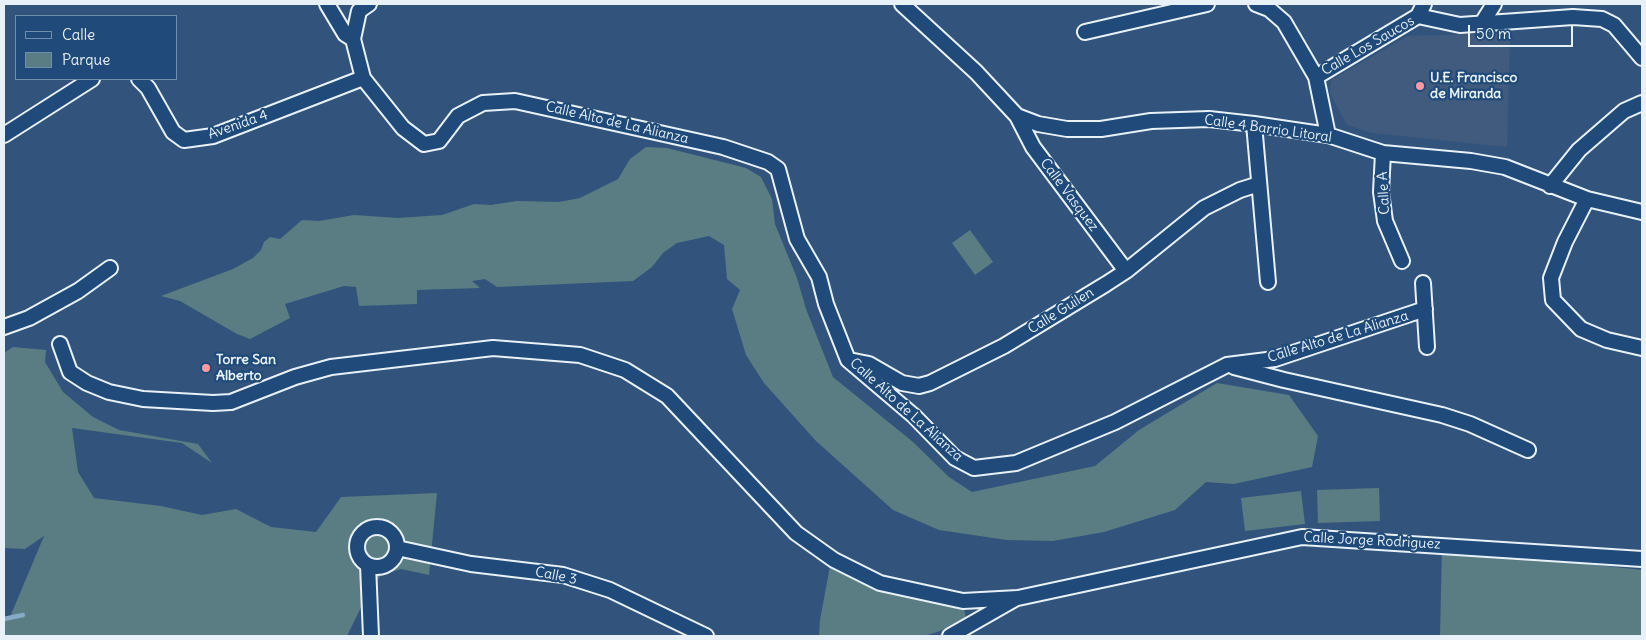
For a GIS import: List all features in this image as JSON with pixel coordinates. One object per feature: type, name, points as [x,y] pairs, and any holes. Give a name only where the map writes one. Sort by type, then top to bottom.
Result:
[{"type":"street","points":[[327,4],[345,34],[353,39]]},
{"type":"street","points":[[363,78],[353,39],[359,12],[369,4]]},
{"type":"street","name":"Calle 4 Barrio Litoral","points":[[902,4],[976,72],[1017,116],[1038,124],[1067,129],[1101,129],[1151,120],[1209,119],[1254,124],[1328,135],[1383,152],[1471,161],[1505,167],[1587,199],[1642,212]]},
{"type":"street","points":[[1085,32],[1207,4]]},
{"type":"street","points":[[1256,4],[1269,9],[1284,22],[1316,77],[1328,135]]},
{"type":"street","points":[[1482,23],[1494,4]]},
{"type":"street","name":"Calle Los Saucos","points":[[1316,77],[1421,10],[1460,25],[1573,17],[1602,18],[1614,25],[1642,58]]},
{"type":"street","name":"Avenida 4","points":[[140,80],[148,88],[173,132],[184,140],[213,136],[363,78]]},
{"type":"street","name":"Calle Alto de La Alianza","points":[[363,78],[403,128],[424,144],[439,141],[458,116],[483,104],[515,101],[634,129],[677,136],[768,162],[778,169],[797,239],[819,277],[826,304],[848,360],[914,416],[955,458],[974,468],[1016,463],[1115,422],[1227,365],[1275,359],[1425,310]]},
{"type":"street","points":[[4,135],[90,80]]},
{"type":"street","points":[[1550,186],[1579,150],[1624,111],[1642,103]]},
{"type":"street","name":"Calle Vasquez","points":[[1017,116],[1033,146],[1126,271]]},
{"type":"street","points":[[1254,124],[1268,282]]},
{"type":"street","name":"Calle A","points":[[1383,152],[1381,192],[1385,221],[1402,261]]},
{"type":"street","name":"Calle Guilen","points":[[848,360],[868,364],[902,383],[919,386],[930,383],[1004,346],[1126,271],[1204,208],[1240,190],[1259,184]]},
{"type":"street","points":[[1587,199],[1565,242],[1551,278],[1553,300],[1581,329],[1607,340],[1642,348]]},
{"type":"street","points":[[4,327],[29,318],[78,291],[110,268]]},
{"type":"street","points":[[1423,284],[1427,347]]},
{"type":"street","points":[[60,344],[70,372],[87,384],[109,392],[143,398],[213,402],[231,402],[295,377],[331,367],[493,348],[580,356],[625,370],[667,396],[796,533],[834,560],[880,583],[917,592],[963,601],[1018,598]]},
{"type":"street","points":[[1227,365],[1284,380],[1442,415],[1470,424],[1528,450]]},
{"type":"street","points":[[370,528],[383,528],[394,536],[397,548],[392,560],[387,564],[375,567],[368,565],[359,556],[358,543],[370,528]]},
{"type":"street","name":"Calle Jorge Rodriguez","points":[[1018,598],[1302,537],[1642,559]]},
{"type":"street","name":"Calle 3","points":[[397,548],[471,564],[563,575],[610,590],[706,636]]},
{"type":"street","points":[[368,565],[371,636]]},
{"type":"street","points":[[950,636],[1018,598]]},
{"type":"shaded area","name":"U.E. Francisco de Miranda","points":[[1510,33],[1507,147],[1372,133],[1347,125],[1330,93],[1331,80],[1408,36]]},
{"type":"green space","points":[[646,147],[667,148],[746,168],[761,177],[772,199],[775,224],[833,377],[913,442],[949,477],[972,492],[1095,466],[1139,430],[1217,383],[1289,395],[1318,436],[1312,467],[1234,484],[1206,482],[1175,510],[1104,532],[1053,541],[1007,540],[939,530],[893,510],[816,441],[764,383],[746,355],[732,309],[740,290],[727,279],[724,245],[709,236],[677,243],[663,253],[652,267],[633,281],[497,287],[485,279],[472,281],[480,288],[417,290],[417,304],[359,306],[356,287],[344,286],[285,304],[290,318],[250,339],[237,334],[180,301],[161,296],[233,269],[253,258],[261,250],[264,242],[270,237],[280,239],[302,220],[319,221],[354,215],[398,218],[442,215],[474,204],[491,205],[517,201],[559,202],[580,198],[618,179],[630,159]]},
{"type":"green space","points":[[970,230],[993,262],[975,275],[952,243]]},
{"type":"green space","points":[[13,347],[46,350],[45,362],[63,392],[93,417],[119,430],[198,444],[212,463],[182,443],[72,428],[78,472],[94,498],[161,506],[202,515],[236,509],[271,527],[316,532],[341,497],[437,493],[429,575],[401,569],[381,575],[366,597],[347,636],[4,636],[4,619],[10,617],[44,536],[25,549],[4,548],[4,353]]},
{"type":"green space","points":[[1379,488],[1380,521],[1318,523],[1317,490]]},
{"type":"green space","points":[[1301,491],[1305,524],[1245,531],[1241,498]]},
{"type":"green space","points":[[1442,548],[1642,570],[1642,636],[1440,636]]},
{"type":"green space","points":[[830,566],[849,577],[917,599],[964,608],[966,619],[924,636],[819,636]]},
{"type":"waterway","points":[[4,619],[23,615]]},
{"type":"place","name":"U.E. Francisco de Miranda","points":[[1420,86]]},
{"type":"place","name":"Torre San Alberto","points":[[206,368]]}]
